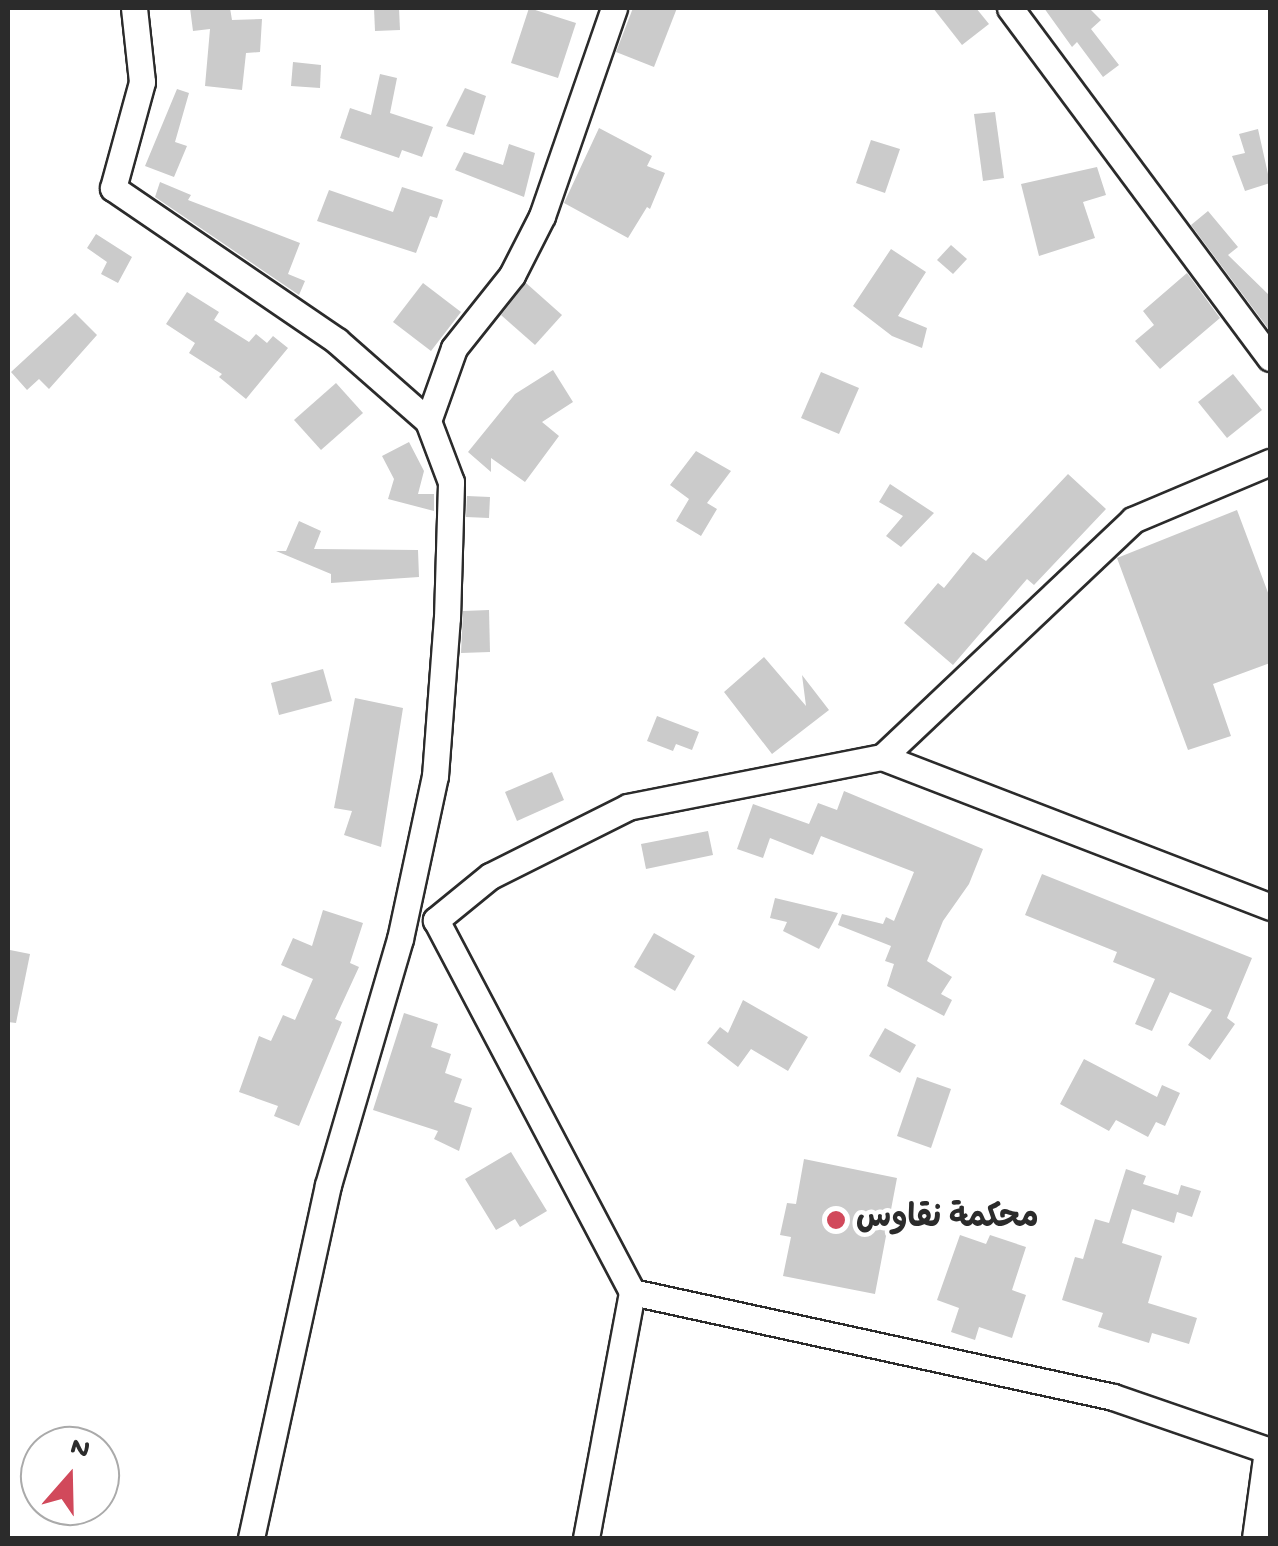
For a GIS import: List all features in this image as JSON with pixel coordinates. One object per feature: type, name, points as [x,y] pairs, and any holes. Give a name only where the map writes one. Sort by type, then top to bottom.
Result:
[{"type":"street","points":[[134,8],[142,82],[113,188],[337,341],[428,421],[450,482],[447,618],[435,776],[400,940],[328,1184],[251,1538]]},
{"type":"street","points":[[428,421],[454,348],[512,275],[542,216],[614,8]]},
{"type":"street","points":[[1010,8],[1270,358]]},
{"type":"street","points":[[400,940],[436,920],[490,876],[628,808],[882,756],[1133,520],[1270,462]]},
{"type":"street","points":[[882,756],[1270,907]]},
{"type":"street","points":[[436,920],[632,1292],[586,1538]]},
{"type":"street","points":[[632,1292],[1112,1397],[1269,1450],[1256,1538]]},
{"type":"building","points":[[190,8],[230,8],[232,20],[262,19],[260,52],[246,53],[242,90],[205,86],[210,29],[193,31]]},
{"type":"building","points":[[374,8],[399,8],[400,30],[375,31]]},
{"type":"building","points":[[529,8],[576,23],[558,78],[511,63]]},
{"type":"building","points":[[633,8],[677,8],[654,67],[616,52]]},
{"type":"building","points":[[933,8],[976,8],[989,24],[962,45]]},
{"type":"building","points":[[1044,8],[1089,8],[1101,20],[1091,29],[1119,65],[1103,77],[1077,42],[1072,47]]},
{"type":"building","points":[[293,62],[321,65],[320,88],[291,86]]},
{"type":"building","points":[[380,74],[397,78],[390,113],[433,127],[422,157],[402,150],[399,158],[340,138],[350,108],[371,115]]},
{"type":"building","points":[[465,88],[486,96],[474,135],[446,126]]},
{"type":"building","points":[[177,89],[189,93],[175,142],[187,146],[174,177],[145,166]]},
{"type":"building","points":[[995,112],[1004,178],[983,181],[974,114]]},
{"type":"building","points":[[599,128],[652,156],[647,166],[665,173],[650,209],[647,207],[628,238],[564,203]]},
{"type":"building","points":[[1258,129],[1270,183],[1245,191],[1232,156],[1245,153],[1239,134]]},
{"type":"building","points":[[871,140],[900,149],[885,193],[856,183]]},
{"type":"building","points":[[509,144],[535,153],[524,197],[455,170],[464,152],[503,165]]},
{"type":"building","points":[[1097,167],[1106,195],[1083,202],[1095,238],[1039,256],[1021,184]]},
{"type":"building","points":[[160,182],[191,195],[188,200],[300,243],[288,274],[305,281],[299,295],[155,197]]},
{"type":"building","points":[[402,187],[443,200],[437,218],[430,216],[416,253],[317,221],[329,190],[393,212]]},
{"type":"building","points":[[1208,211],[1238,247],[1228,255],[1270,296],[1270,331],[1191,225]]},
{"type":"building","points":[[96,234],[132,257],[118,283],[101,274],[107,262],[87,248]]},
{"type":"building","points":[[951,245],[967,259],[953,274],[937,260]]},
{"type":"building","points":[[891,249],[926,272],[898,316],[927,328],[922,348],[892,336],[853,306]]},
{"type":"building","points":[[1187,273],[1220,318],[1160,369],[1135,341],[1154,325],[1143,311]]},
{"type":"building","points":[[423,283],[461,312],[431,351],[393,322]]},
{"type":"building","points":[[526,283],[562,315],[535,345],[501,315]]},
{"type":"building","points":[[187,292],[219,312],[214,320],[249,342],[256,334],[267,343],[273,336],[288,348],[246,399],[219,377],[222,374],[189,353],[195,343],[166,324]]},
{"type":"building","points":[[75,313],[97,335],[49,389],[39,379],[27,390],[11,372]]},
{"type":"building","points":[[553,370],[573,402],[542,422],[559,436],[525,482],[491,458],[491,472],[468,452],[515,394]]},
{"type":"building","points":[[821,372],[859,388],[839,434],[801,418]]},
{"type":"building","points":[[1233,374],[1262,410],[1227,438],[1198,402]]},
{"type":"building","points":[[336,383],[363,413],[321,450],[294,420]]},
{"type":"building","points":[[409,442],[424,471],[418,494],[434,494],[434,511],[388,499],[394,479],[382,456]]},
{"type":"building","points":[[696,451],[731,471],[707,503],[717,509],[701,536],[676,521],[689,499],[670,485]]},
{"type":"building","points":[[1068,474],[1106,509],[1034,585],[1027,579],[953,665],[904,623],[938,583],[944,588],[973,552],[986,561]]},
{"type":"building","points":[[890,484],[934,513],[901,547],[886,536],[903,516],[879,502]]},
{"type":"building","points":[[467,496],[490,497],[489,518],[466,517]]},
{"type":"building","points":[[1237,510],[1270,598],[1270,663],[1213,684],[1231,736],[1188,750],[1117,558]]},
{"type":"building","points":[[299,521],[321,531],[314,549],[418,550],[419,577],[331,583],[331,574],[276,551],[286,551]]},
{"type":"building","points":[[489,610],[490,652],[461,653],[463,611]]},
{"type":"building","points":[[764,657],[806,706],[802,675],[829,710],[772,754],[724,692]]},
{"type":"building","points":[[323,669],[332,701],[279,715],[271,683]]},
{"type":"building","points":[[355,698],[403,708],[381,847],[344,835],[352,811],[334,808]]},
{"type":"building","points":[[657,716],[699,732],[692,750],[676,744],[673,751],[647,741]]},
{"type":"building","points":[[552,772],[564,800],[517,821],[505,792]]},
{"type":"building","points":[[844,791],[983,849],[969,884],[943,921],[927,961],[952,977],[941,994],[952,1000],[944,1016],[887,986],[894,964],[885,961],[891,946],[838,925],[842,914],[883,924],[886,917],[894,921],[914,872],[821,836],[813,855],[770,838],[763,858],[737,849],[753,804],[809,824],[818,803],[837,810]]},
{"type":"building","points":[[708,831],[713,855],[646,869],[641,844]]},
{"type":"building","points":[[1042,874],[1252,958],[1227,1018],[1235,1024],[1210,1060],[1188,1045],[1212,1010],[1170,992],[1152,1031],[1135,1024],[1155,979],[1113,962],[1117,952],[1025,915]]},
{"type":"building","points":[[775,898],[838,913],[819,949],[783,931],[787,922],[770,918]]},
{"type":"building","points":[[323,910],[363,923],[350,963],[359,967],[335,1019],[342,1022],[299,1126],[274,1116],[278,1106],[239,1092],[259,1036],[271,1041],[283,1015],[295,1020],[313,979],[281,965],[293,938],[312,946]]},
{"type":"building","points":[[654,933],[695,956],[675,991],[634,967]]},
{"type":"building","points":[[10,950],[30,954],[16,1023],[8,1022]]},
{"type":"building","points":[[743,1000],[808,1037],[788,1071],[751,1049],[738,1067],[707,1043],[720,1027],[728,1033]]},
{"type":"building","points":[[404,1013],[438,1024],[431,1047],[451,1054],[445,1073],[462,1079],[454,1102],[472,1108],[459,1151],[434,1139],[438,1131],[373,1110]]},
{"type":"building","points":[[885,1028],[916,1045],[900,1073],[869,1056]]},
{"type":"building","points":[[1084,1059],[1157,1097],[1162,1085],[1180,1093],[1165,1126],[1156,1122],[1148,1137],[1116,1120],[1109,1131],[1060,1104]]},
{"type":"building","points":[[917,1077],[951,1089],[931,1148],[897,1136]]},
{"type":"building","points":[[511,1152],[547,1211],[520,1227],[515,1219],[496,1230],[465,1179]]},
{"type":"building","name":"محكمة نقاوس","points":[[804,1159],[897,1178],[875,1294],[783,1276],[791,1237],[780,1235],[787,1203],[796,1204]]},
{"type":"building","points":[[1126,1169],[1146,1176],[1143,1184],[1178,1195],[1181,1185],[1201,1191],[1192,1217],[1177,1212],[1174,1223],[1132,1209],[1122,1243],[1162,1256],[1148,1303],[1197,1318],[1189,1344],[1152,1333],[1149,1343],[1098,1327],[1103,1313],[1062,1300],[1075,1257],[1083,1259],[1095,1219],[1109,1223]]},
{"type":"building","points":[[960,1235],[986,1244],[990,1235],[1026,1247],[1012,1290],[1026,1295],[1012,1338],[979,1327],[975,1340],[951,1332],[959,1308],[937,1300]]},
{"type":"place","name":"محكمة نقاوس","points":[[836,1220]]}]
